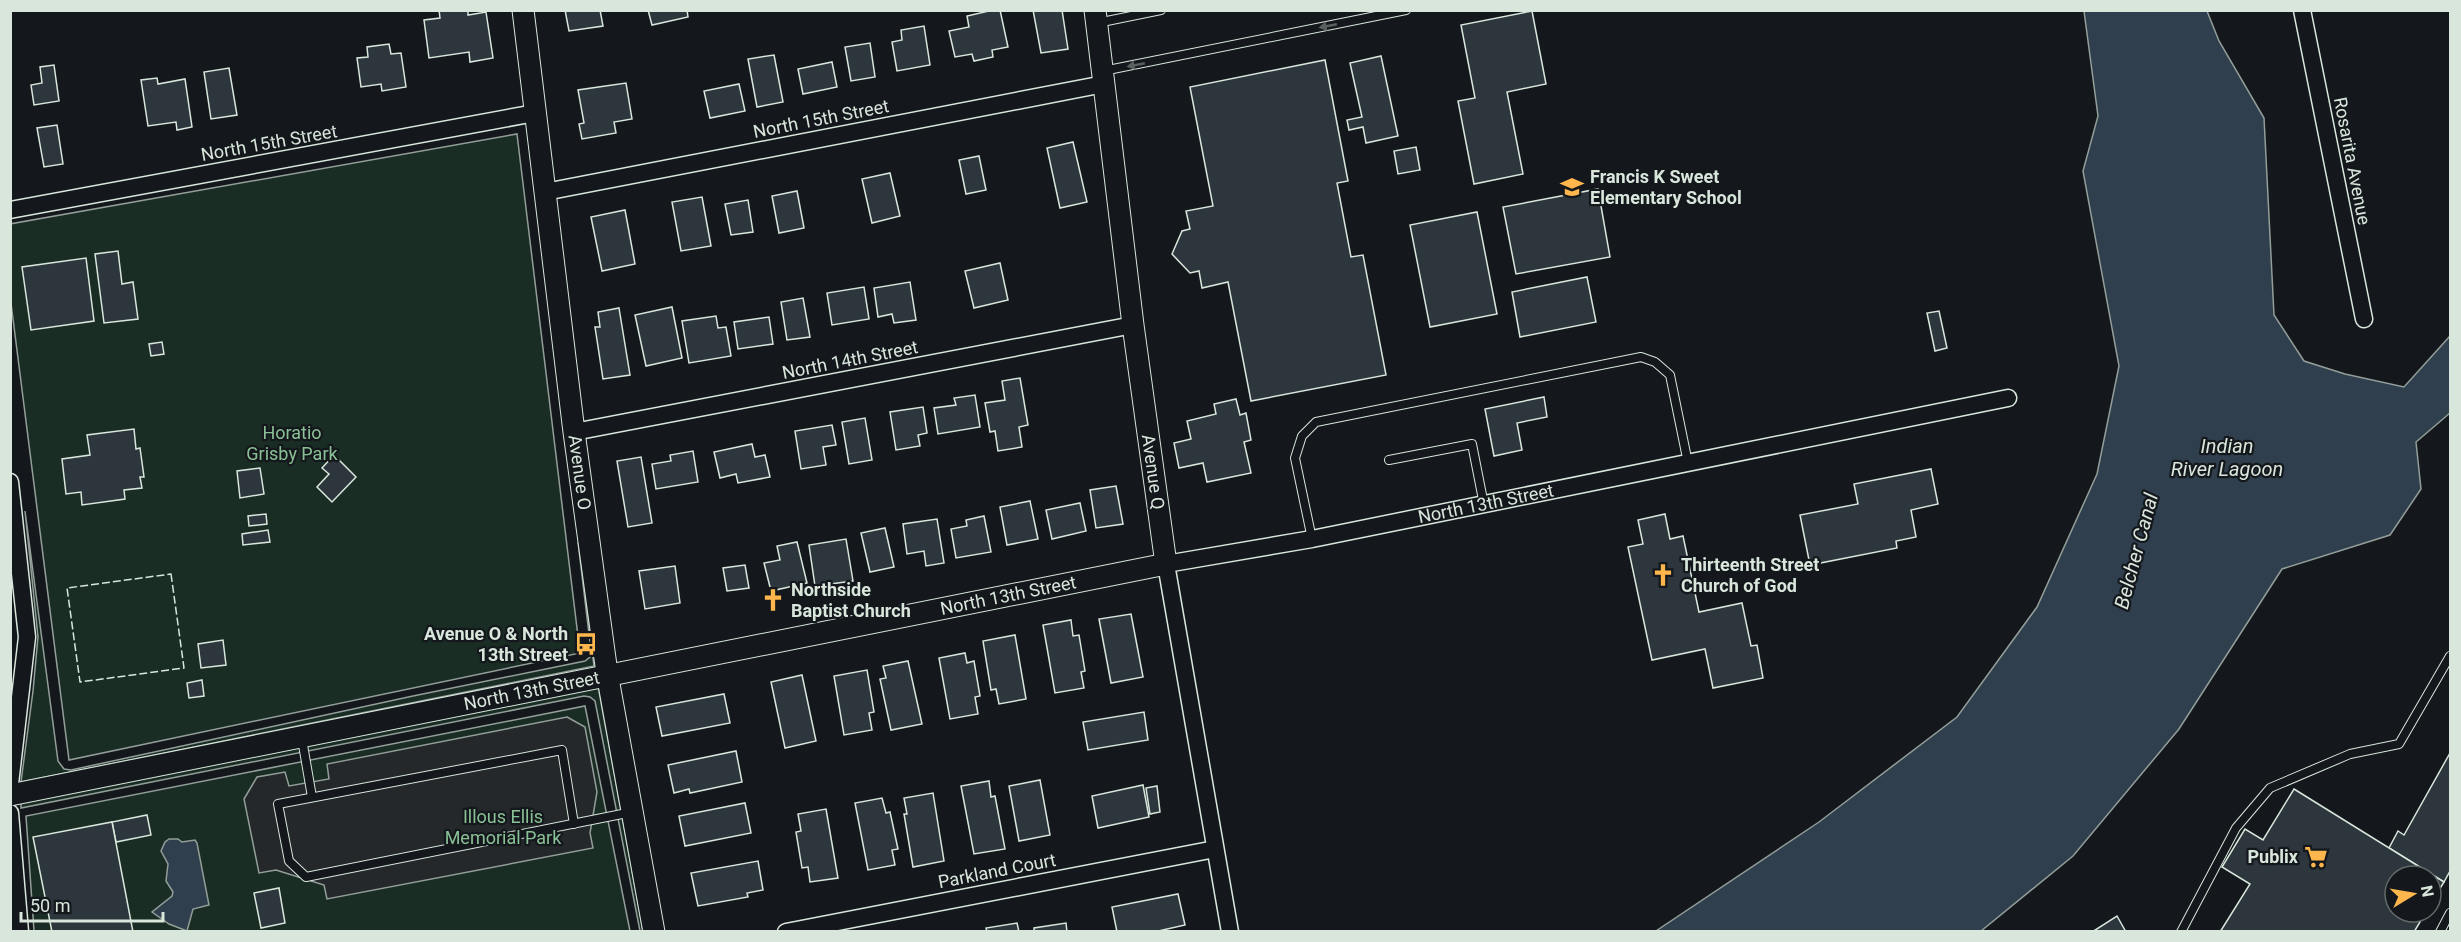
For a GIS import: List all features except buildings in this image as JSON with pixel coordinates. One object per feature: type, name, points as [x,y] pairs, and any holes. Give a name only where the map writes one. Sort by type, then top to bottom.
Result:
[{"type":"street","name":"Avenue O","points":[[523,10],[574,432],[607,674],[654,932]]},
{"type":"street","name":"Rosarita Avenue","points":[[2302,10],[2364,319]]},
{"type":"street","name":"Avenue Q","points":[[1096,17],[1133,325],[1166,564],[1230,932]]},
{"type":"street","name":"North 15th Street","points":[[545,192],[1104,78]]},
{"type":"street","name":"North 15th Street","points":[[10,210],[535,113]]},
{"type":"street","name":"North 14th Street","points":[[574,432],[1133,325]]},
{"type":"street","name":"North 13th Street","points":[[10,795],[1166,564],[1312,539],[2008,398]]},
{"type":"street","points":[[10,482],[27,637],[10,784]]},
{"type":"street","points":[[10,813],[20,932]]},
{"type":"street","name":"Parkland Court","points":[[786,932],[1215,849]]},
{"type":"lane","points":[[1096,17],[1161,10]]},
{"type":"lane","points":[[1104,78],[1406,10]]},
{"type":"lane","points":[[1312,539],[1295,458],[1302,436],[1316,422],[1641,357],[1655,362],[1670,375],[1688,463]]},
{"type":"lane","points":[[1389,460],[1472,444],[1484,504]]},
{"type":"lane","points":[[2181,932],[2236,828],[2270,788],[2350,754],[2399,744],[2451,656]]},
{"type":"lane","points":[[301,736],[312,797]]},
{"type":"lane","points":[[574,824],[562,750],[278,804],[289,861],[306,877],[574,824],[633,812]]},
{"type":"lane","points":[[2440,932],[2451,913]]},
{"type":"green space","name":"Horatio Grisby Park","points":[[517,134],[580,653],[69,760],[11,303],[10,224]]},
{"type":"green space","points":[[25,511],[58,761],[64,769],[71,770],[585,661],[590,657],[591,651],[578,542],[594,666],[21,782],[38,637]]},
{"type":"green space","points":[[598,686],[643,931],[640,931],[595,701],[590,697],[584,696],[21,808],[21,802]]},
{"type":"green space","name":"Illous Ellis Memorial Park","points":[[585,706],[630,931],[34,931],[26,816]]},
{"type":"shaded area","points":[[567,717],[585,727],[597,792],[590,833],[593,848],[327,899],[324,885],[276,870],[259,873],[244,799],[257,777],[285,772],[289,786],[329,779],[327,764]]},
{"type":"water","name":"Indian River Lagoon","points":[[2084,11],[2207,11],[2219,41],[2264,118],[2274,315],[2304,361],[2345,374],[2404,387],[2450,336],[2450,413],[2416,442],[2421,489],[2390,535],[2282,569],[2179,729],[2073,856],[1981,931],[1656,931],[1819,822],[1957,717],[2037,607],[2097,474],[2119,366],[2083,171],[2098,116]]},
{"type":"water","points":[[169,839],[178,839],[182,842],[195,840],[197,843],[209,905],[193,909],[187,931],[169,924],[152,912],[172,896],[173,892],[166,881],[168,864],[161,851]]},
{"type":"fence","points":[[171,574],[184,668],[80,682],[67,588],[171,574]]},
{"type":"place","name":"Francis K Sweet Elementary School","points":[[1572,187]]},
{"type":"place","name":"Thirteenth Street Church of God","points":[[1663,575]]},
{"type":"place","name":"Northside Baptist Church","points":[[773,600]]},
{"type":"place","name":"Avenue O & North 13th Street","points":[[586,644]]},
{"type":"place","name":"Publix","points":[[2316,857]]},
{"type":"water label","name":"Belcher Canal","points":[[2136,551]]}]
